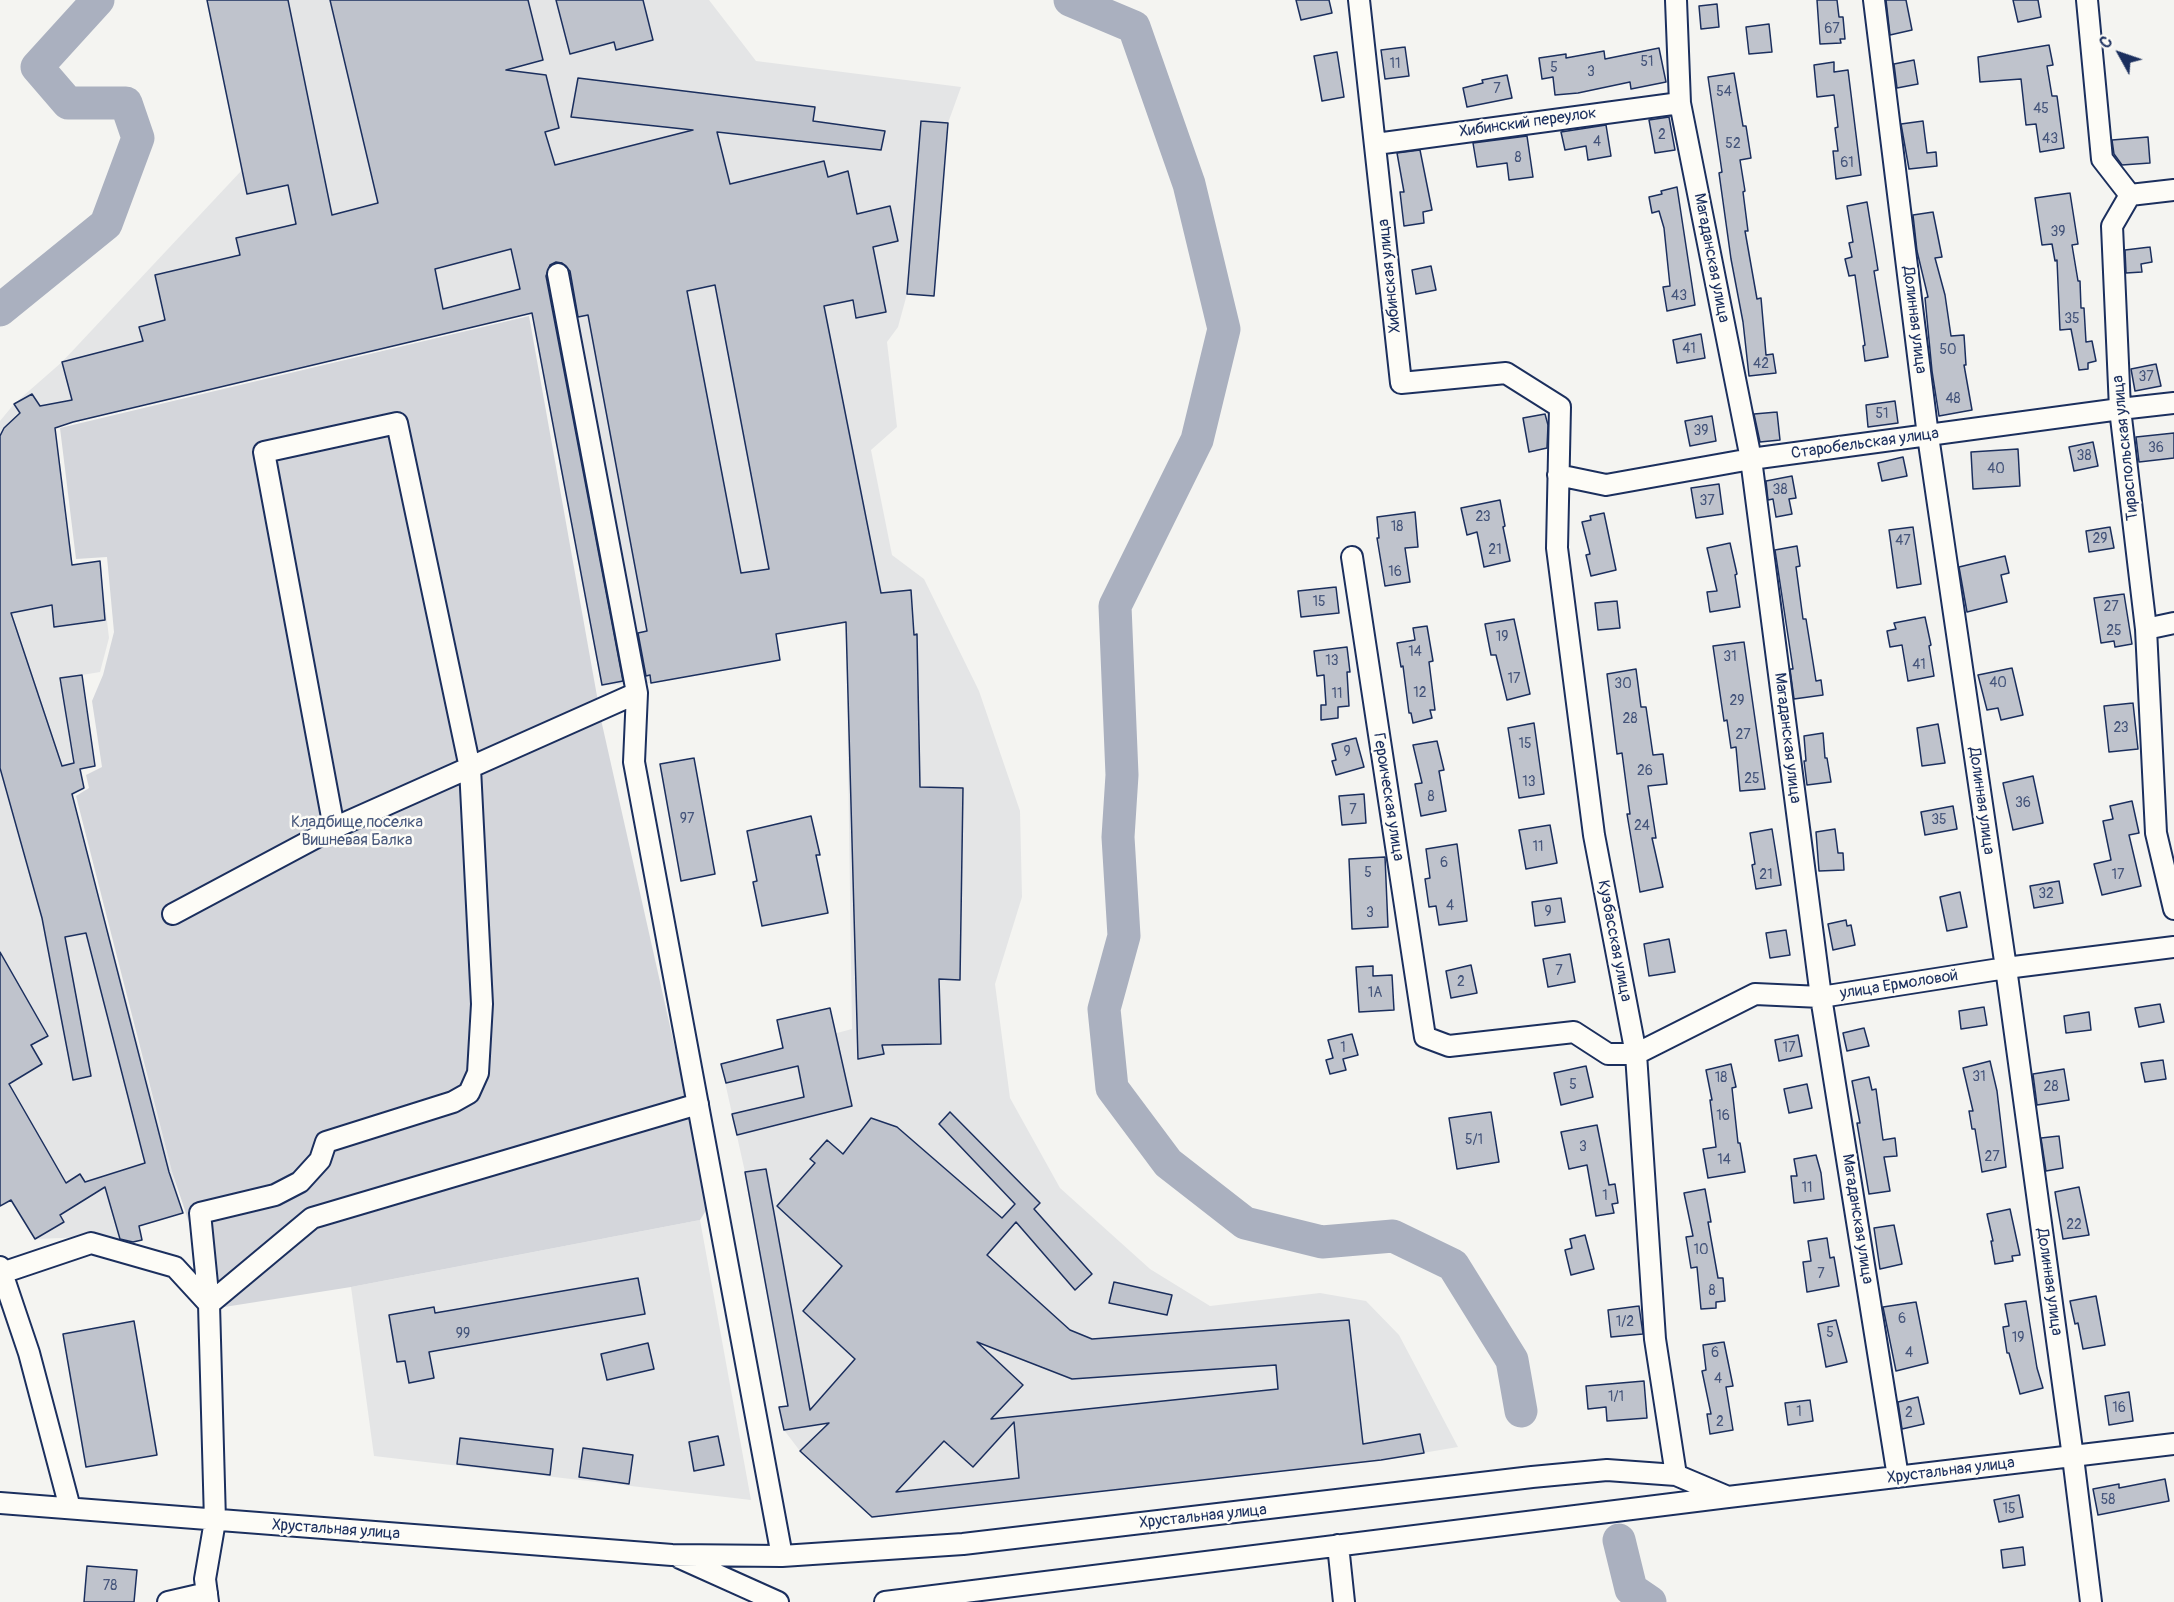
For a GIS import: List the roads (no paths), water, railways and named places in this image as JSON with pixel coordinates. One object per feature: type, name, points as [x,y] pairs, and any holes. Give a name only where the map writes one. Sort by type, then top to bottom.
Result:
[{"type":"street","name":"Хибинская улица","points":[[1359,0],[1401,383],[1506,373],[1560,407]]},
{"type":"street","name":"Магаданская улица","points":[[1676,0],[1680,103],[1751,459],[1821,997],[1898,1477]]},
{"type":"street","name":"Долинная улица","points":[[1874,0],[1928,436],[2006,968],[2091,1602]]},
{"type":"street","points":[[2087,0],[2102,159],[2130,195],[2174,190]]},
{"type":"street","name":"Хибинский переулок","points":[[1376,144],[1680,103]]},
{"type":"street","name":"Тираспольская улица","points":[[2130,195],[2112,226],[2120,409],[2146,630],[2174,909]]},
{"type":"street","points":[[558,274],[637,693],[634,762],[782,1556]]},
{"type":"street","name":"Старобельская улица","points":[[1558,475],[1606,485],[1751,459],[2174,403]]},
{"type":"street","name":"Кузбасская улица","points":[[1560,407],[1557,548],[1594,835],[1636,1054],[1655,1339],[1676,1475]]},
{"type":"street","points":[[168,1602],[208,1597],[205,1579],[215,1521],[210,1304],[200,1213],[275,1195],[300,1182],[320,1160],[326,1142],[453,1102],[469,1093],[478,1073],[482,1004],[470,768],[397,423],[264,452],[334,828]]},
{"type":"street","name":"Героическая улица","points":[[1352,557],[1425,1037],[1449,1047],[1574,1032],[1608,1054],[1636,1054]]},
{"type":"street","points":[[2146,630],[2174,623]]},
{"type":"street","points":[[173,914],[334,828],[637,693]]},
{"type":"street","name":"улица Ермоловой","points":[[1636,1054],[1755,994],[1821,997],[2006,968],[2174,947]]},
{"type":"street","points":[[210,1304],[312,1218],[698,1104]]},
{"type":"street","points":[[70,1508],[29,1353],[1,1270],[90,1244],[175,1267],[210,1304]]},
{"type":"street","name":"Хрустальная улица","points":[[885,1602],[971,1596],[1338,1545],[2174,1444]]},
{"type":"street","name":"Хрустальная улица","points":[[0,1503],[672,1555],[782,1556],[963,1544],[1596,1471],[1676,1475],[1728,1497]]},
{"type":"street","points":[[1338,1545],[1344,1602]]},
{"type":"street","name":"Хрустальная улица","points":[[672,1555],[778,1602]]},
{"type":"waterway","points":[[0,310],[106,224],[138,138],[126,103],[68,103],[37,67],[98,0]]},
{"type":"waterway","points":[[1070,0],[1134,27],[1189,184],[1224,329],[1197,440],[1115,606],[1122,775],[1118,837],[1124,936],[1104,1009],[1112,1088],[1168,1163],[1245,1223],[1322,1242],[1393,1236],[1453,1265],[1512,1360],[1521,1411]]},
{"type":"waterway","points":[[1619,1540],[1631,1589],[1650,1602]]},
{"type":"park label","name":"Кладбище поселка Вишневая Балка","points":[[357,832]]}]
